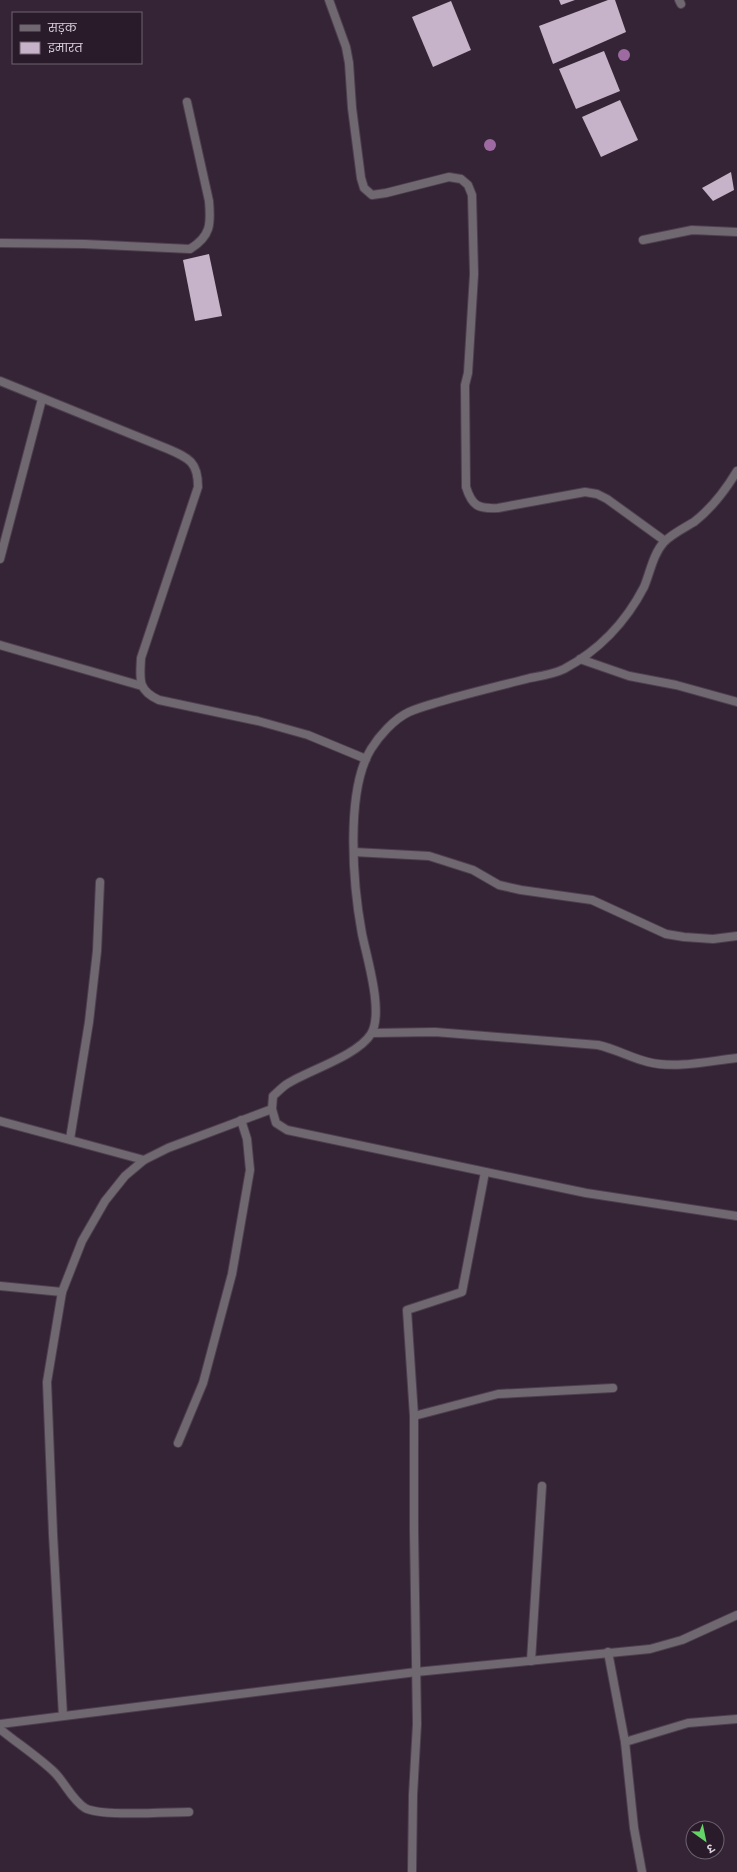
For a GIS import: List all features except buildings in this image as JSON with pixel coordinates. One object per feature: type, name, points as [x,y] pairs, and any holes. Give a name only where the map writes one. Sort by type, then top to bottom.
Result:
[{"type":"street","points":[[329,0],[346,47],[349,63],[353,116],[361,178],[364,188],[372,195],[386,194],[450,177],[461,179],[468,185],[472,195],[474,274],[468,373],[465,386],[466,487],[470,498],[476,505],[485,508],[585,492],[597,494],[608,499],[665,541]]},
{"type":"street","points":[[0,244],[84,244],[190,249],[200,243],[210,227],[209,201],[187,102]]},
{"type":"street","points":[[643,240],[692,230],[737,232]]},
{"type":"street","points":[[0,381],[187,457],[194,464],[198,475],[198,487],[142,658],[140,676],[142,686],[148,695],[159,700],[258,721],[308,735],[366,759]]},
{"type":"street","points":[[0,559],[42,399]]},
{"type":"street","points":[[737,471],[722,495],[711,506],[696,520],[665,541],[658,551],[635,603],[606,640],[562,670],[476,691],[408,712],[390,726],[371,748],[357,786],[354,812],[354,882],[376,1002],[377,1019],[372,1033],[361,1046],[287,1084],[274,1096],[272,1109],[276,1123],[287,1130],[586,1193],[737,1216]]},
{"type":"street","points":[[0,645],[142,686]]},
{"type":"street","points":[[580,659],[629,676],[676,685],[737,702]]},
{"type":"street","points":[[354,852],[428,856],[473,870],[499,885],[521,890],[592,900],[666,934],[712,939],[737,936]]},
{"type":"street","points":[[70,1140],[97,951],[100,882]]},
{"type":"street","points":[[372,1033],[435,1032],[591,1045],[613,1048],[647,1062],[662,1064],[737,1058]]},
{"type":"street","points":[[63,1716],[47,1390],[62,1292],[82,1241],[105,1201],[125,1176],[144,1160],[168,1148],[198,1135],[272,1109]]},
{"type":"street","points":[[178,1443],[203,1383],[232,1274],[250,1170],[247,1139],[241,1120]]},
{"type":"street","points":[[0,1121],[144,1160]]},
{"type":"street","points":[[412,1872],[413,1795],[417,1724],[414,1416],[407,1310],[462,1292],[485,1172]]},
{"type":"street","points":[[0,1286],[62,1292]]},
{"type":"street","points":[[414,1416],[498,1394],[613,1388]]},
{"type":"street","points":[[531,1661],[542,1486]]},
{"type":"street","points":[[0,1724],[416,1672],[650,1649],[682,1640],[737,1615]]},
{"type":"street","points":[[608,1652],[625,1742],[634,1828],[642,1872]]},
{"type":"street","points":[[625,1742],[688,1722],[737,1719]]},
{"type":"street","points":[[0,1729],[53,1772],[76,1800],[86,1808],[96,1811],[125,1813],[189,1812]]}]
